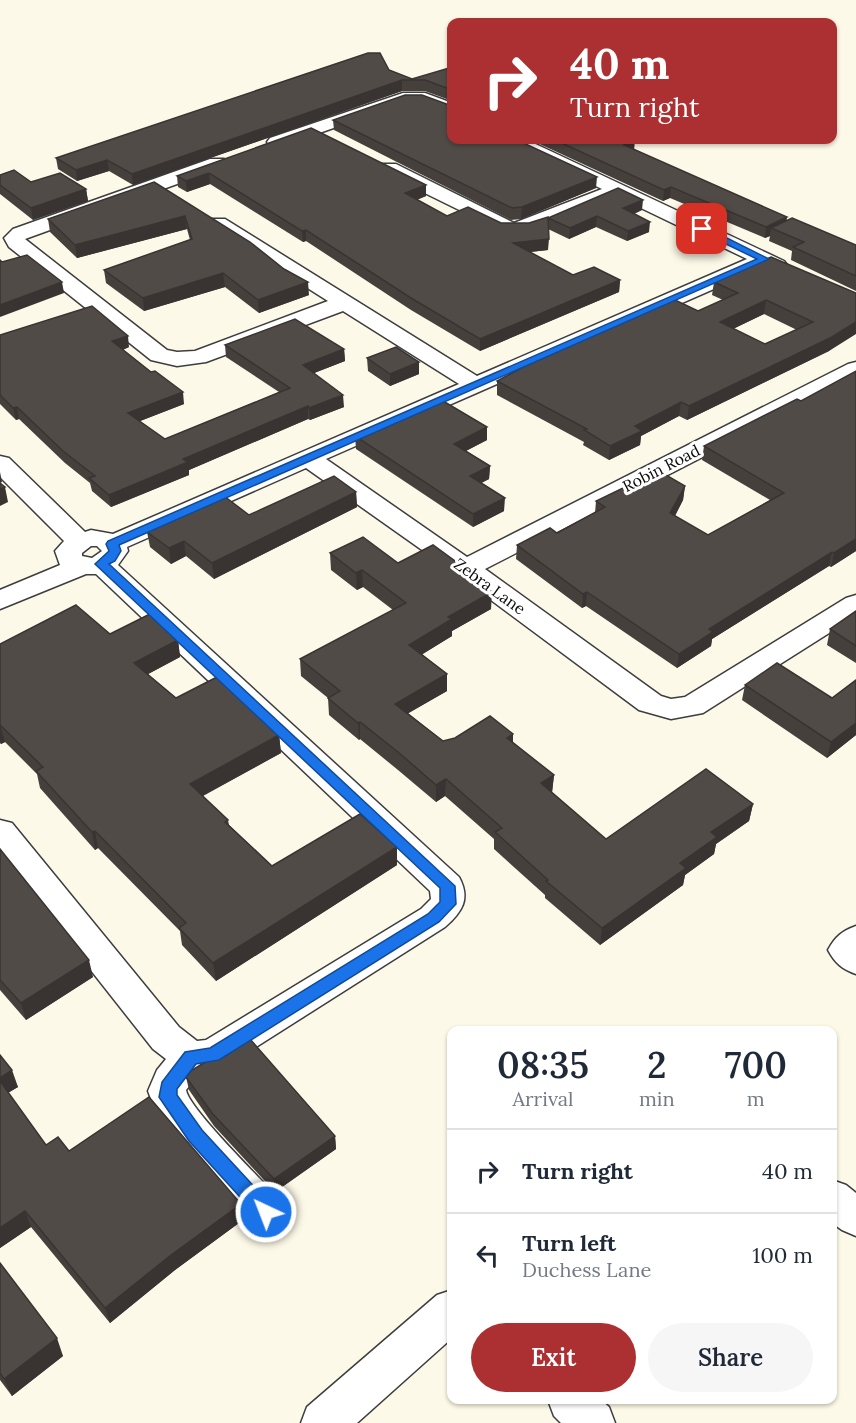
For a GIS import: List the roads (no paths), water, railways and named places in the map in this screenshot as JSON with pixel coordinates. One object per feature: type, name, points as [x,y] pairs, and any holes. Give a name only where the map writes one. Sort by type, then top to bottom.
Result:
[{"type":"street","points":[[256,149],[403,98],[418,97],[447,108]]},
{"type":"street","points":[[312,129],[333,140]]},
{"type":"street","points":[[523,144],[795,273]]},
{"type":"street","points":[[234,157],[20,233],[14,238],[16,243],[159,355],[177,360],[198,357],[346,302]]},
{"type":"street","points":[[375,161],[508,228],[516,229],[619,188]]},
{"type":"street","points":[[157,184],[177,197]]},
{"type":"street","points":[[197,209],[476,385]]},
{"type":"street","points":[[0,600],[88,553],[309,459],[764,259]]},
{"type":"street","name":"Robin Road","points":[[466,568],[856,369]]},
{"type":"street","name":"Zebra Lane","points":[[309,459],[466,568],[650,703],[671,709],[692,706],[856,604]]},
{"type":"street","points":[[0,463],[88,553],[447,886],[448,904],[433,918],[213,1055],[191,1057],[166,1038],[0,832]]},
{"type":"street","points":[[0,585],[50,564],[88,553]]},
{"type":"street","points":[[856,940],[846,950],[856,960]]},
{"type":"street","points":[[191,1057],[168,1087],[168,1097],[195,1136],[266,1212]]},
{"type":"street","points":[[837,1202],[856,1217]]},
{"type":"street","points":[[323,1423],[447,1314]]},
{"type":"street","points":[[574,1404],[593,1423]]}]
